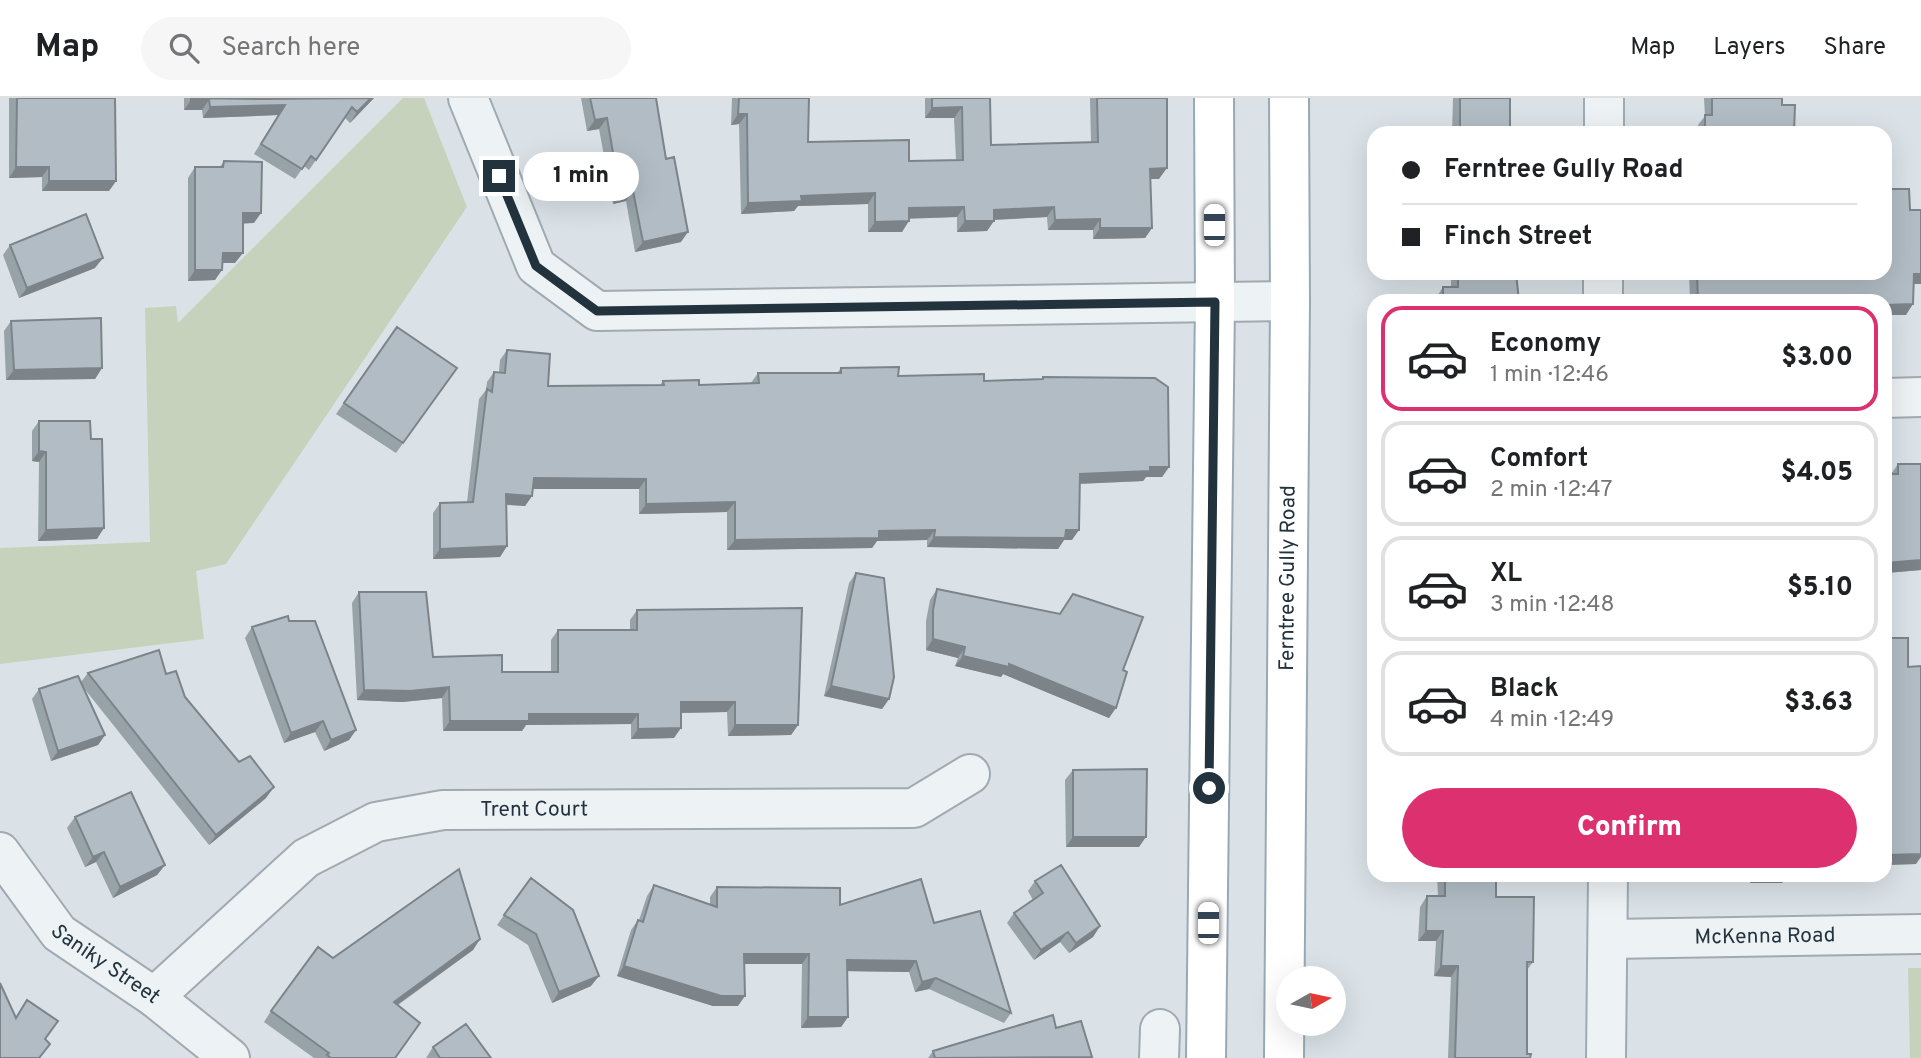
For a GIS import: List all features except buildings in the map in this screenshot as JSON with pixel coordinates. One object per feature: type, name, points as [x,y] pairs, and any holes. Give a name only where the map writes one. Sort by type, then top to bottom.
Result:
[{"type":"main road","points":[[1206,1058],[1215,302],[1214,98]]},
{"type":"main road","name":"Ferntree Gully Road","points":[[1284,1058],[1289,98]]},
{"type":"street","points":[[468,98],[536,266],[597,311],[1290,301]]},
{"type":"street","points":[[1604,98],[1604,126]]},
{"type":"street","points":[[1892,398],[1921,397]]},
{"type":"street","name":"Trent Court","points":[[154,997],[306,858],[376,822],[443,810],[914,808],[970,774]]},
{"type":"street","name":"Saniky Street","points":[[0,852],[59,933],[154,997],[230,1058]]},
{"type":"street","points":[[1606,1058],[1608,882]]},
{"type":"street","name":"McKenna Road","points":[[1609,939],[1921,934]]},
{"type":"green space","points":[[403,98],[424,98],[467,207],[226,564],[196,571],[204,639],[0,664],[0,548],[150,542],[145,308],[176,306],[178,323]]},
{"type":"green space","points":[[1908,968],[1921,968],[1921,1058],[1910,1058]]},
{"type":"route","points":[[499,176],[536,266],[597,311],[1215,302],[1209,788]]}]
